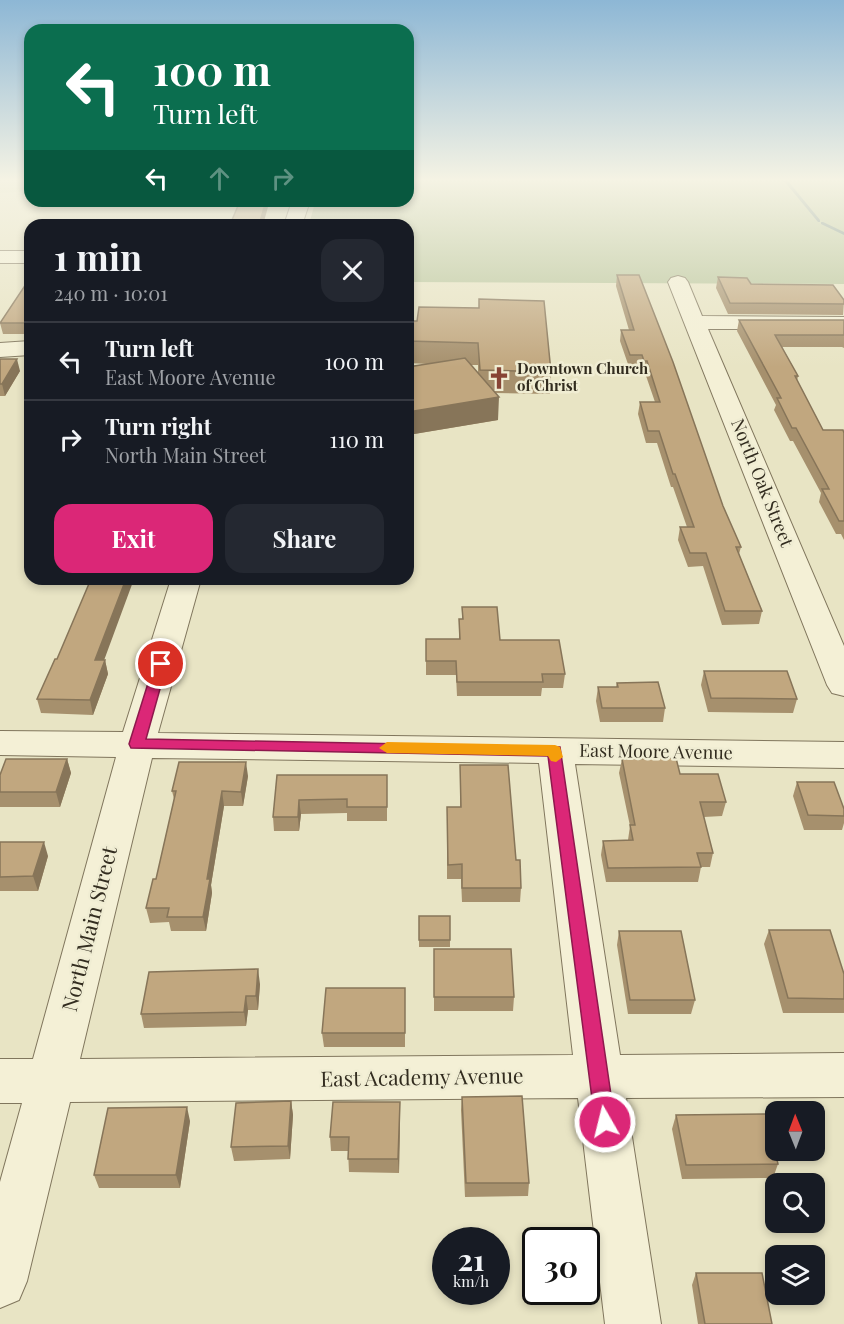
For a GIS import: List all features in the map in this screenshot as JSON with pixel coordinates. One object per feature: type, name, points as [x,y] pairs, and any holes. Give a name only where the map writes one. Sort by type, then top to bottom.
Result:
[{"type":"street","points":[[0,276],[14,257]]},
{"type":"street","name":"North Oak Street","points":[[678,282],[844,685]]},
{"type":"street","points":[[695,321],[844,322]]},
{"type":"street","points":[[0,350],[24,348]]},
{"type":"street","name":"North Main Street","points":[[0,1281],[137,744],[184,585]]},
{"type":"street","name":"East Moore Avenue","points":[[0,742],[844,755]]},
{"type":"street","points":[[555,750],[633,1324]]},
{"type":"street","name":"East Academy Avenue","points":[[0,1081],[844,1074]]},
{"type":"green space","points":[[414,243],[844,243],[844,284],[414,282]]},
{"type":"building","points":[[617,275],[639,275],[673,362],[723,506],[741,547],[736,547],[762,611],[725,611],[706,553],[690,553],[680,527],[694,527],[659,431],[648,431],[640,402],[660,402],[647,361],[644,361],[642,355],[630,355],[621,330],[634,330]]},
{"type":"building","points":[[718,277],[747,278],[751,284],[833,285],[844,300],[844,304],[730,303]]},
{"type":"building","points":[[24,287],[24,323],[0,323]]},
{"type":"building","points":[[479,299],[544,301],[551,372],[480,370],[478,343],[414,341],[414,321],[417,321],[419,307],[479,308]]},
{"type":"building","points":[[739,320],[844,320],[844,335],[775,335],[798,376],[795,376],[823,430],[843,430],[844,521],[839,521],[822,489],[829,489],[796,428],[792,428],[777,398],[781,398]]},
{"type":"building","points":[[465,358],[499,397],[414,411],[414,366]]},
{"type":"building","points":[[0,359],[17,359],[2,384],[0,384]]},
{"type":"building","points":[[88,585],[124,585],[95,660],[105,660],[90,700],[37,699]]},
{"type":"building","points":[[462,607],[497,607],[500,640],[559,640],[565,674],[542,674],[543,682],[457,682],[456,661],[426,661],[426,639],[460,639],[459,619],[463,619]]},
{"type":"building","points":[[704,671],[787,671],[797,699],[711,698]]},
{"type":"building","points":[[658,682],[665,708],[602,708],[598,687],[618,687],[617,683]]},
{"type":"building","points":[[676,758],[680,774],[718,774],[726,802],[700,802],[713,853],[697,853],[701,867],[608,868],[603,841],[633,840],[630,825],[635,825],[622,759]]},
{"type":"building","points":[[6,759],[67,759],[56,792],[0,792],[0,775]]},
{"type":"building","points":[[179,762],[246,762],[241,792],[222,791],[203,917],[167,917],[169,908],[146,908],[153,879],[156,879],[176,791],[172,791]]},
{"type":"building","points":[[460,765],[508,765],[516,860],[520,860],[521,888],[462,888],[462,864],[448,865],[447,807],[461,807]]},
{"type":"building","points":[[277,775],[387,775],[387,807],[347,807],[347,799],[299,800],[298,817],[273,817]]},
{"type":"building","points":[[797,782],[834,782],[844,809],[844,816],[808,815]]},
{"type":"building","points":[[0,842],[44,842],[33,876],[0,877]]},
{"type":"building","points":[[419,916],[450,916],[450,940],[419,940]]},
{"type":"building","points":[[769,930],[830,930],[844,974],[844,999],[788,998]]},
{"type":"building","points":[[619,931],[681,931],[695,1000],[630,1000]]},
{"type":"building","points":[[434,949],[511,949],[514,997],[434,997]]},
{"type":"building","points":[[258,969],[256,996],[246,996],[244,1012],[141,1014],[149,972]]},
{"type":"building","points":[[326,988],[405,988],[405,1033],[322,1033]]},
{"type":"building","points":[[522,1096],[529,1183],[466,1183],[462,1097]]},
{"type":"building","points":[[291,1101],[288,1146],[231,1147],[236,1103]]},
{"type":"building","points":[[333,1102],[400,1102],[398,1159],[348,1159],[349,1137],[330,1137]]},
{"type":"building","points":[[187,1107],[176,1175],[94,1175],[108,1108]]},
{"type":"building","points":[[765,1114],[765,1161],[777,1161],[778,1164],[686,1165],[676,1115]]},
{"type":"building","points":[[696,1273],[762,1273],[765,1305],[768,1305],[772,1324],[705,1324]]},
{"type":"slow traffic","points":[[387,748],[555,750],[556,757]]},
{"type":"place","name":"Downtown Church of Christ","points":[[499,378]]},
{"type":"route","points":[[161,664],[137,744],[555,750],[605,1122]]}]
